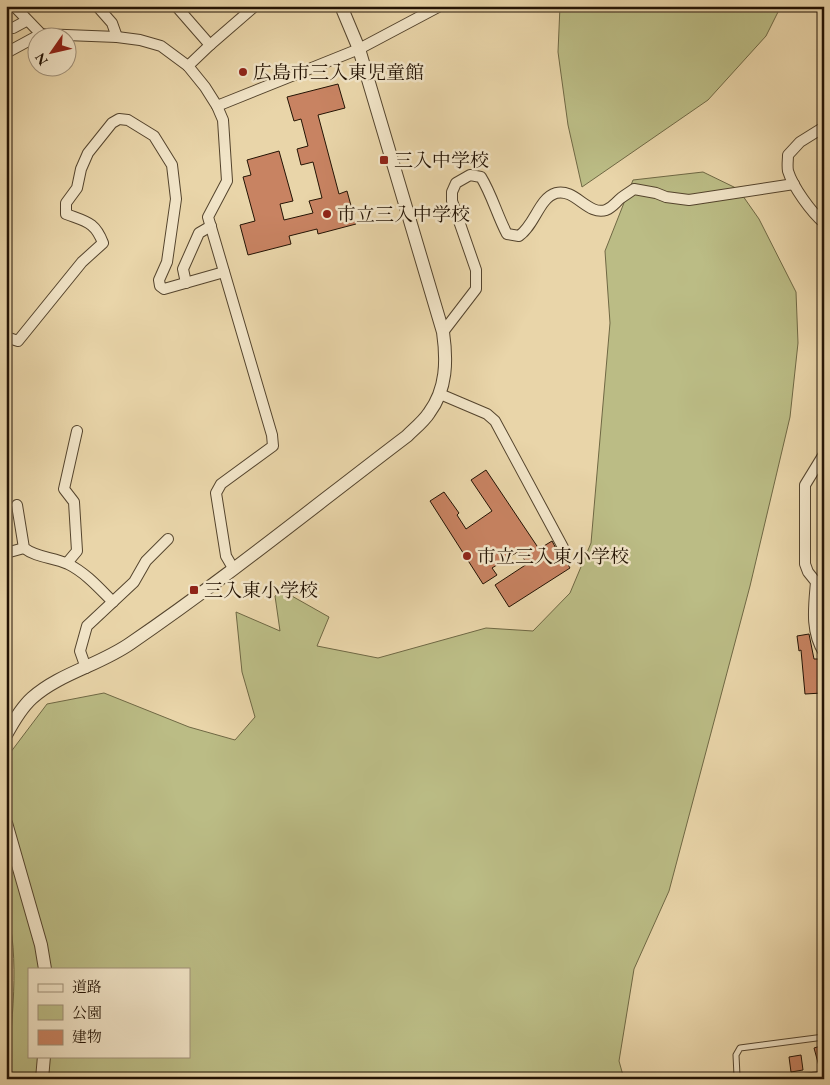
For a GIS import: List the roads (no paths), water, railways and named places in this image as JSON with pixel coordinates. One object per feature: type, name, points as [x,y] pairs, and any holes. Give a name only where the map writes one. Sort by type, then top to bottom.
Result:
[{"type":"street","points":[[14,6],[34,28]]},
{"type":"street","points":[[97,6],[112,23],[117,37]]},
{"type":"street","points":[[176,6],[210,45]]},
{"type":"street","points":[[188,66],[255,6]]},
{"type":"street","points":[[6,736],[16,718],[32,698],[57,681],[86,668],[130,644],[233,568],[407,436],[429,413],[440,394],[446,353],[443,332],[359,49],[341,6]]},
{"type":"street","points":[[217,106],[359,49],[424,10],[440,6]]},
{"type":"street","points":[[6,28],[13,28],[26,20]]},
{"type":"street","points":[[78,35],[117,37],[140,40],[161,46],[188,66],[217,106],[222,120],[227,181],[208,217],[272,435],[273,446],[221,484],[216,493],[226,556],[233,568]]},
{"type":"street","points":[[6,53],[28,41]]},
{"type":"street","points":[[6,337],[18,342],[82,262],[103,243],[98,229],[66,214],[66,203],[77,188],[81,169],[88,153],[112,122],[119,119],[128,120],[154,136],[172,165],[176,200],[168,262],[159,280],[160,286],[164,289],[224,272]]},
{"type":"street","points":[[824,128],[800,142],[788,155],[788,170],[794,184],[816,216],[824,223]]},
{"type":"street","points":[[443,332],[476,289],[476,270],[452,201],[452,192],[456,183],[470,175],[481,177],[490,193],[497,216],[507,234],[519,236],[527,231],[544,201],[557,193],[569,194],[597,211],[603,211],[613,206],[620,198],[634,189],[666,197],[690,200],[794,184]]},
{"type":"street","points":[[186,283],[183,269],[199,233],[211,226]]},
{"type":"street","points":[[440,394],[487,414],[495,421],[565,551]]},
{"type":"street","points":[[824,414],[824,424]]},
{"type":"street","points":[[67,564],[77,552],[74,502],[64,489],[77,431]]},
{"type":"street","points":[[824,454],[805,485],[805,564],[808,572],[816,582],[813,615],[820,646],[824,653]]},
{"type":"street","points":[[16,506],[24,548],[32,554],[67,564],[86,575],[113,602]]},
{"type":"street","points":[[86,668],[80,651],[86,626],[134,582],[146,562],[168,539]]},
{"type":"street","points":[[6,553],[24,548]]},
{"type":"street","points":[[6,823],[41,946],[45,968]]},
{"type":"street","points":[[42,1079],[44,1058]]},
{"type":"lane","points":[[743,1079],[737,1076],[736,1055],[740,1048],[824,1037]]},
{"type":"lane","points":[[783,1079],[824,1074]]},
{"type":"place","name":"広島市三入東児童館","points":[[243,72]]},
{"type":"place","name":"三入中学校","points":[[384,160]]},
{"type":"place","name":"市立三入中学校","points":[[327,214]]},
{"type":"place","name":"市立三入東小学校","points":[[467,556]]},
{"type":"place","name":"三入東小学校","points":[[194,590]]}]
